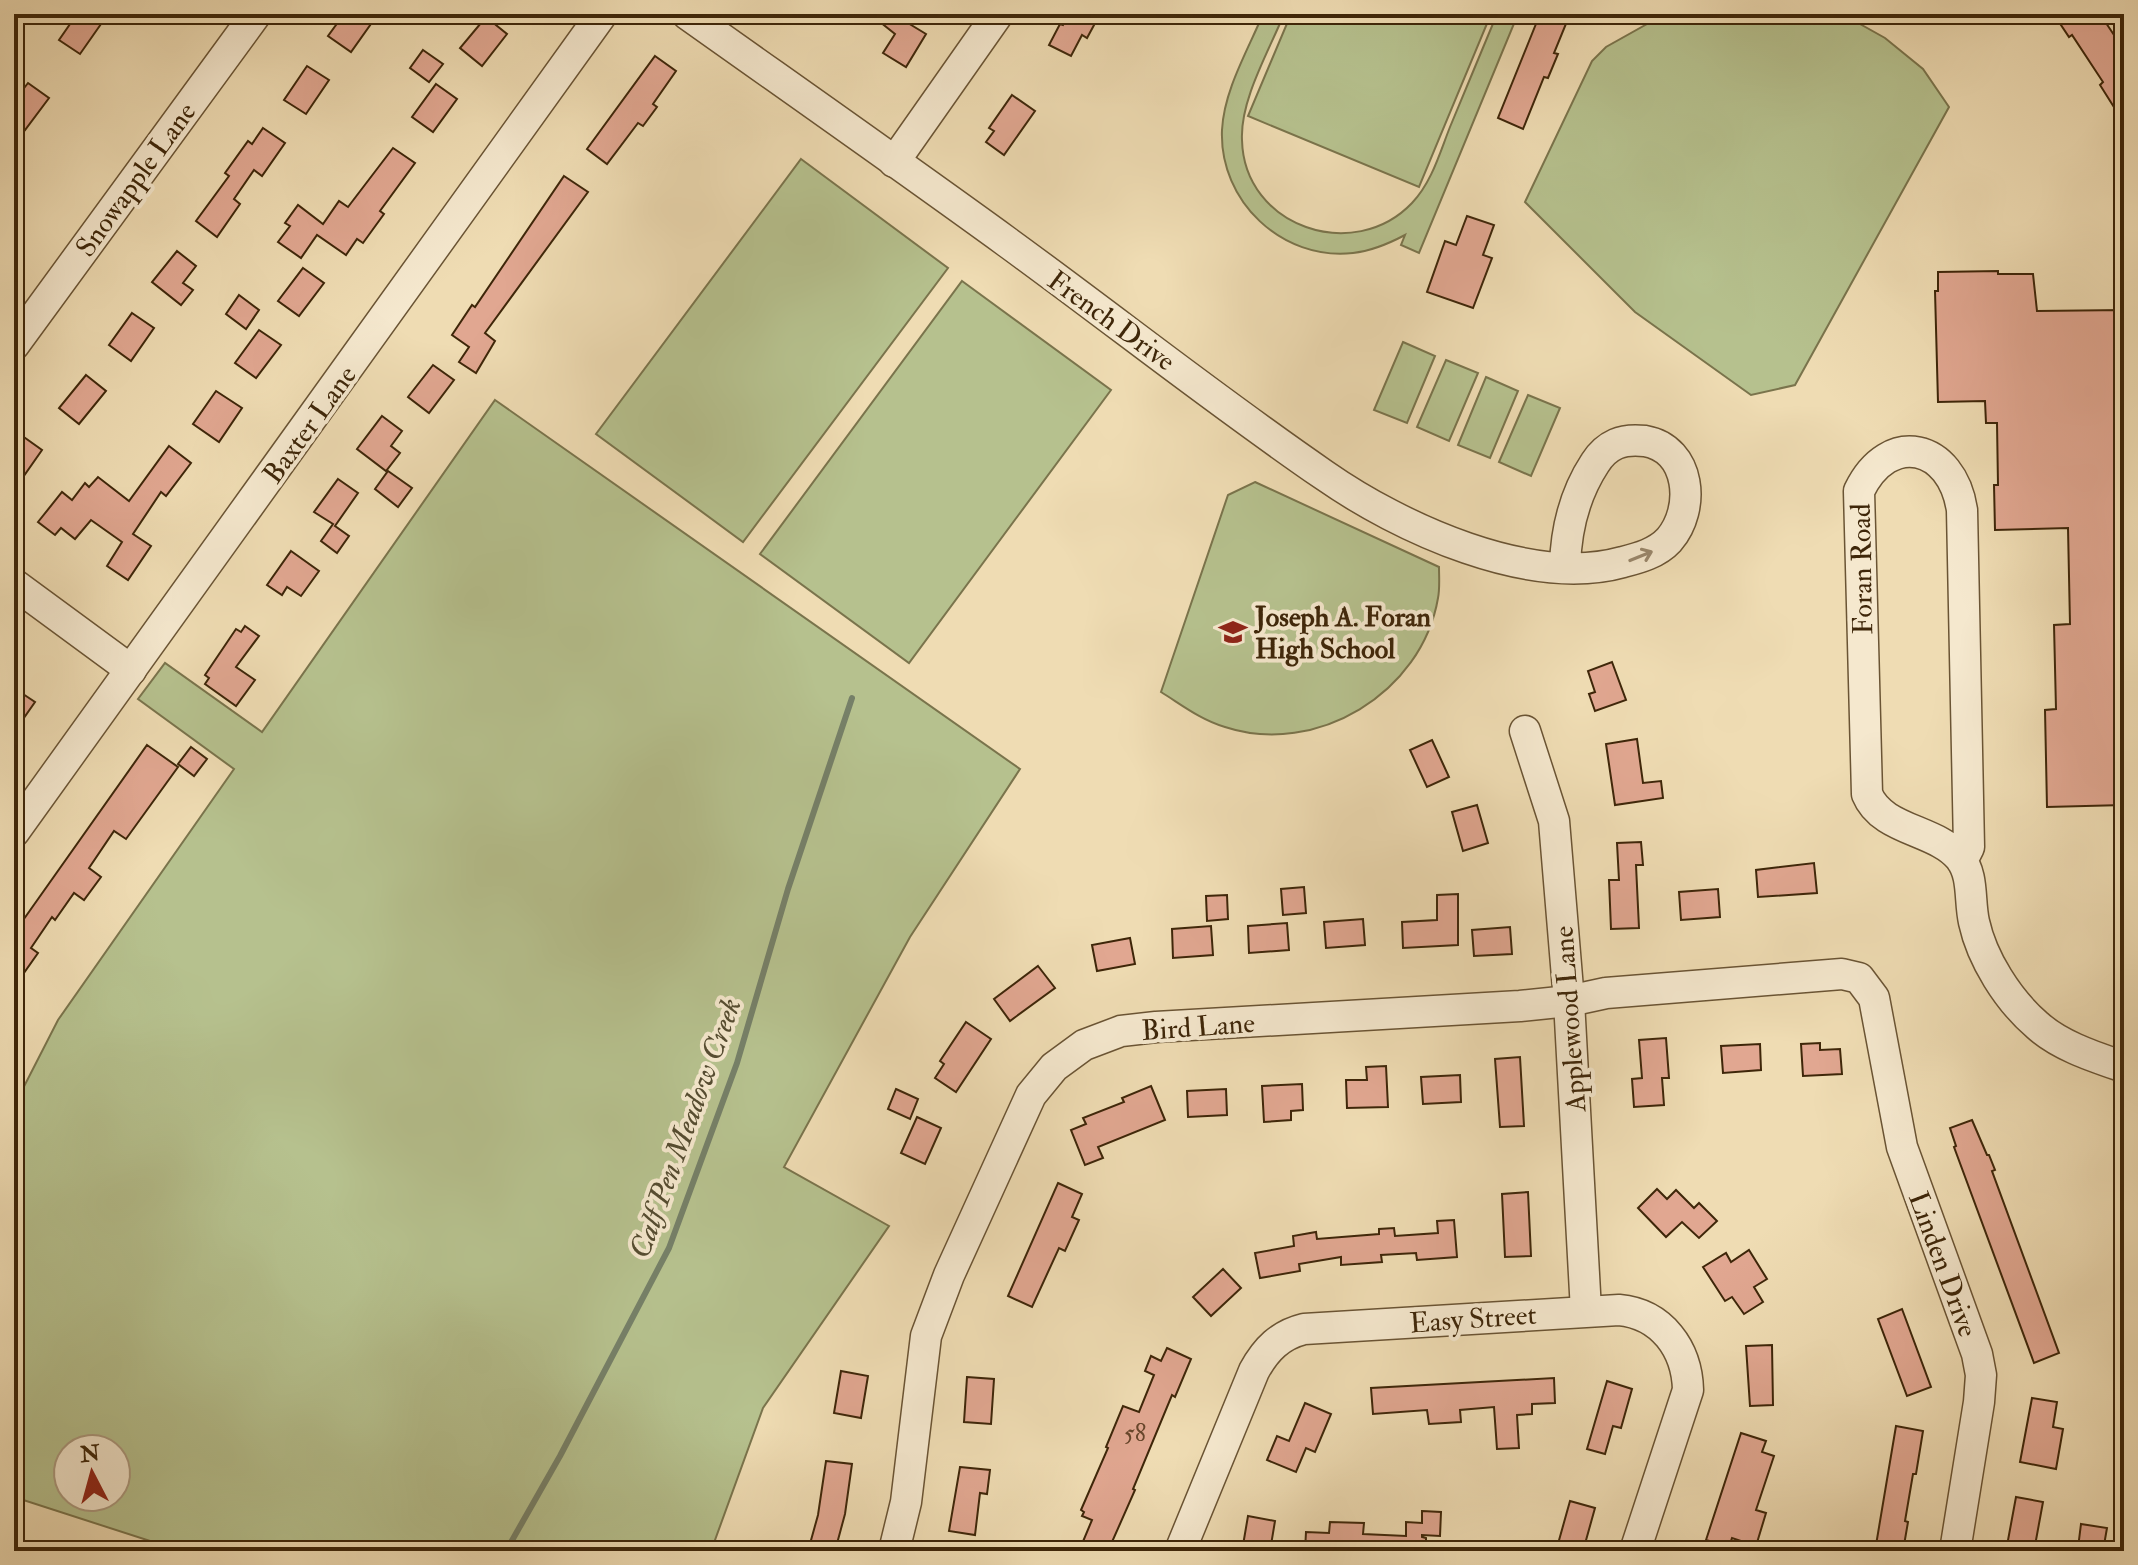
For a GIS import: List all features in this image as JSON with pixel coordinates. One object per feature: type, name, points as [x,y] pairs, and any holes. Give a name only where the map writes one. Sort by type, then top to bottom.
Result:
[{"type":"street","name":"Snowapple Lane","points":[[14,345],[256,14]]},
{"type":"street","name":"Baxter Lane","points":[[14,832],[602,14]]},
{"type":"street","name":"French Drive","points":[[687,14],[1326,477],[1391,516],[1461,546],[1525,564],[1592,568],[1615,565],[1642,557],[1669,539],[1682,510],[1685,489],[1683,473],[1670,451],[1660,445],[1638,441],[1612,446],[1601,455],[1579,493],[1570,520],[1566,534],[1565,566]]},
{"type":"street","points":[[894,162],[998,14]]},
{"type":"street","name":"Foran Road","points":[[1962,861],[1969,847],[1962,510],[1956,486],[1944,464],[1927,455],[1898,454],[1884,458],[1872,467],[1859,491],[1867,794],[1871,804],[1882,815],[1948,847],[1962,861],[1969,875],[1974,922],[1982,947],[1998,977],[2037,1025],[2060,1040],[2124,1067]]},
{"type":"street","points":[[14,584],[131,670]]},
{"type":"street","name":"Applewood Lane","points":[[1525,731],[1554,821],[1569,1001],[1586,1311]]},
{"type":"street","name":"Bird Lane","points":[[894,1551],[906,1502],[926,1336],[949,1275],[1031,1095],[1067,1055],[1099,1038],[1121,1031],[1156,1027],[1569,1001],[1606,993],[1842,974],[1864,982]]},
{"type":"street","name":"Linden Drive","points":[[1864,982],[1874,998],[1902,1147],[1977,1354],[1981,1375],[1955,1551]]},
{"type":"street","name":"Easy Street","points":[[1180,1551],[1254,1371],[1268,1349],[1283,1337],[1304,1329],[1586,1311],[1629,1311],[1648,1318],[1675,1342],[1686,1365],[1688,1390],[1635,1551]]},
{"type":"green space","points":[[1263,14],[1284,14],[1250,92],[1246,109],[1242,140],[1248,170],[1261,195],[1281,214],[1306,227],[1333,233],[1361,231],[1388,221],[1412,203],[1435,166],[1497,14],[1518,14],[1419,253],[1401,245],[1405,235],[1380,247],[1353,253],[1327,253],[1302,247],[1260,221],[1243,202],[1231,180],[1224,156],[1222,130],[1232,85]]},
{"type":"green space","points":[[1291,14],[1491,14],[1419,187],[1248,116]]},
{"type":"green space","points":[[1665,14],[1842,14],[1885,38],[1923,69],[1949,107],[1795,385],[1751,395],[1635,312],[1525,202],[1592,61],[1606,47]]},
{"type":"green space","points":[[801,159],[948,268],[743,542],[596,434]]},
{"type":"green space","points":[[962,281],[1111,390],[909,663],[760,554]]},
{"type":"green space","points":[[1403,342],[1435,356],[1407,423],[1374,410]]},
{"type":"green space","points":[[1446,360],[1478,373],[1449,441],[1417,427]]},
{"type":"green space","points":[[1486,377],[1518,391],[1490,458],[1458,445]]},
{"type":"green space","points":[[1528,395],[1560,408],[1531,476],[1499,462]]},
{"type":"green space","points":[[495,400],[1020,769],[910,937],[784,1167],[889,1226],[763,1408],[711,1551],[181,1551],[63,1513],[132,1513],[132,1433],[52,1433],[52,1509],[14,1497],[14,1106],[58,1020],[234,769],[138,699],[165,663],[262,732]]},
{"type":"green space","points":[[1255,482],[1439,567],[1438,598],[1428,632],[1411,662],[1388,688],[1360,709],[1328,724],[1294,733],[1260,734],[1225,727],[1161,692],[1228,495]]},
{"type":"building","points":[[77,14],[108,14],[80,54],[59,40]]},
{"type":"building","points":[[344,14],[378,14],[351,52],[328,36]]},
{"type":"building","points":[[870,14],[893,14],[926,34],[906,67],[883,53],[895,34]]},
{"type":"building","points":[[1069,14],[1100,14],[1087,38],[1082,35],[1071,56],[1049,45]]},
{"type":"building","points":[[1540,14],[1570,14],[1554,53],[1558,54],[1548,78],[1544,77],[1523,129],[1498,118]]},
{"type":"building","points":[[2072,14],[2100,14],[2124,50],[2124,123],[2100,85],[2103,82],[2072,35],[2069,37],[2059,22]]},
{"type":"building","points":[[486,17],[507,34],[482,66],[460,48]]},
{"type":"building","points":[[423,50],[443,64],[429,82],[410,68]]},
{"type":"building","points":[[655,56],[676,71],[653,104],[657,107],[643,126],[638,123],[607,164],[587,149]]},
{"type":"building","points":[[307,66],[329,80],[306,114],[284,100]]},
{"type":"building","points":[[28,83],[49,98],[25,130],[14,122],[14,101]]},
{"type":"building","points":[[436,84],[457,99],[433,132],[412,117]]},
{"type":"building","points":[[1012,95],[1035,111],[1004,155],[986,142],[994,131],[989,128]]},
{"type":"building","points":[[263,128],[285,143],[262,176],[254,170],[234,199],[240,204],[217,237],[196,221],[229,176],[225,173],[248,141],[252,144]]},
{"type":"building","points":[[393,148],[415,163],[380,211],[384,214],[363,243],[357,239],[346,255],[317,235],[301,258],[278,242],[290,226],[285,223],[298,205],[323,224],[339,201],[348,207]]},
{"type":"building","points":[[564,176],[588,192],[485,333],[495,341],[476,373],[459,362],[469,347],[452,335],[472,305],[475,307]]},
{"type":"building","points":[[1467,216],[1494,225],[1483,255],[1492,258],[1473,308],[1427,292],[1445,241],[1456,245]]},
{"type":"building","points":[[177,251],[196,266],[183,283],[193,290],[181,305],[152,282]]},
{"type":"building","points":[[303,268],[324,283],[299,316],[278,301]]},
{"type":"building","points":[[1998,271],[1998,274],[2033,274],[2037,311],[2124,310],[2124,805],[2047,807],[2045,710],[2056,709],[2054,625],[2070,624],[2068,528],[1995,530],[1997,423],[1986,423],[1985,401],[1938,402],[1935,291],[1938,291],[1938,272]]},
{"type":"building","points":[[239,295],[259,310],[246,329],[226,314]]},
{"type":"building","points":[[132,313],[154,328],[131,361],[109,345]]},
{"type":"building","points":[[259,330],[281,345],[256,378],[235,363]]},
{"type":"building","points":[[433,365],[454,380],[429,413],[408,397]]},
{"type":"building","points":[[86,375],[106,391],[79,424],[59,408]]},
{"type":"building","points":[[216,391],[242,408],[219,442],[193,424]]},
{"type":"building","points":[[382,416],[402,431],[391,446],[400,453],[386,471],[357,449]]},
{"type":"building","points":[[14,430],[42,450],[14,490]]},
{"type":"building","points":[[169,446],[191,463],[166,496],[161,492],[133,534],[151,546],[128,580],[107,566],[122,542],[91,520],[75,539],[61,528],[55,535],[38,522],[62,492],[72,500],[85,483],[89,487],[98,477],[129,501]]},
{"type":"building","points":[[388,471],[412,488],[398,507],[375,489]]},
{"type":"building","points":[[338,479],[358,493],[335,526],[349,536],[337,553],[321,541],[333,524],[314,512]]},
{"type":"building","points":[[291,551],[319,571],[301,596],[287,587],[282,595],[267,585]]},
{"type":"building","points":[[245,626],[259,636],[236,667],[255,680],[236,706],[205,684],[209,678],[205,675],[236,629],[241,632]]},
{"type":"building","points":[[1612,662],[1626,700],[1595,711],[1589,694],[1595,692],[1588,671]]},
{"type":"building","points":[[14,688],[35,702],[14,732]]},
{"type":"building","points":[[1637,739],[1643,783],[1661,781],[1663,798],[1615,805],[1606,744]]},
{"type":"building","points":[[1432,740],[1449,777],[1427,787],[1410,750]]},
{"type":"building","points":[[147,745],[178,767],[126,839],[114,831],[89,868],[101,877],[84,900],[74,893],[55,920],[52,917],[31,948],[38,953],[14,987],[14,933]]},
{"type":"building","points":[[191,747],[207,759],[194,776],[178,764]]},
{"type":"building","points":[[1477,805],[1488,843],[1463,851],[1452,812]]},
{"type":"building","points":[[1641,842],[1643,865],[1636,865],[1639,928],[1611,929],[1609,880],[1619,880],[1617,843]]},
{"type":"building","points":[[1814,863],[1817,893],[1758,897],[1756,870]]},
{"type":"building","points":[[1304,887],[1306,913],[1283,915],[1281,889]]},
{"type":"building","points":[[1718,889],[1720,917],[1681,920],[1679,892]]},
{"type":"building","points":[[1458,894],[1458,945],[1403,948],[1402,922],[1437,920],[1437,895]]},
{"type":"building","points":[[1227,895],[1228,919],[1207,921],[1206,896]]},
{"type":"building","points":[[1363,919],[1365,945],[1326,948],[1324,922]]},
{"type":"building","points":[[1287,923],[1289,950],[1249,953],[1248,926]]},
{"type":"building","points":[[1211,926],[1213,955],[1173,958],[1172,929]]},
{"type":"building","points":[[1510,927],[1512,954],[1474,956],[1472,930]]},
{"type":"building","points":[[1130,938],[1135,964],[1097,971],[1092,945]]},
{"type":"building","points":[[1038,966],[1055,988],[1010,1021],[994,999]]},
{"type":"building","points":[[966,1022],[991,1039],[956,1092],[935,1078],[944,1064],[940,1061]]},
{"type":"building","points":[[1666,1038],[1669,1078],[1662,1078],[1664,1105],[1634,1107],[1632,1079],[1642,1078],[1639,1040]]},
{"type":"building","points":[[1820,1043],[1820,1050],[1840,1049],[1842,1074],[1803,1076],[1801,1044]]},
{"type":"building","points":[[1760,1044],[1761,1070],[1723,1073],[1721,1046]]},
{"type":"building","points":[[1520,1057],[1524,1126],[1500,1127],[1495,1059]]},
{"type":"building","points":[[1386,1066],[1388,1107],[1347,1108],[1346,1080],[1367,1080],[1366,1067]]},
{"type":"building","points":[[1460,1075],[1461,1102],[1423,1104],[1421,1077]]},
{"type":"building","points":[[1302,1084],[1303,1110],[1291,1111],[1291,1120],[1264,1122],[1262,1086]]},
{"type":"building","points":[[1151,1086],[1165,1120],[1098,1147],[1103,1158],[1085,1165],[1071,1130],[1086,1124],[1083,1118],[1124,1102],[1122,1098]]},
{"type":"building","points":[[896,1089],[918,1099],[910,1119],[888,1109]]},
{"type":"building","points":[[1226,1089],[1227,1115],[1188,1117],[1187,1091]]},
{"type":"building","points":[[917,1117],[941,1128],[925,1164],[901,1153]]},
{"type":"building","points":[[1972,1120],[1995,1170],[1992,1171],[2059,1353],[2034,1363],[1954,1147],[1950,1128]]},
{"type":"building","points":[[1058,1183],[1082,1194],[1072,1217],[1079,1220],[1065,1251],[1059,1248],[1032,1307],[1008,1296]]},
{"type":"building","points":[[1657,1189],[1667,1199],[1676,1190],[1694,1208],[1699,1203],[1717,1221],[1699,1238],[1682,1222],[1666,1237],[1638,1208]]},
{"type":"building","points":[[1528,1192],[1531,1256],[1505,1257],[1502,1194]]},
{"type":"building","points":[[1454,1220],[1457,1257],[1417,1260],[1416,1253],[1381,1255],[1382,1262],[1341,1265],[1341,1257],[1299,1264],[1300,1271],[1260,1278],[1255,1253],[1294,1246],[1293,1236],[1316,1232],[1317,1239],[1379,1234],[1379,1229],[1394,1228],[1395,1236],[1438,1233],[1437,1221]]},
{"type":"building","points":[[1749,1250],[1767,1279],[1754,1287],[1763,1302],[1744,1314],[1732,1297],[1725,1301],[1703,1267],[1726,1253],[1731,1262]]},
{"type":"building","points":[[1223,1269],[1241,1288],[1211,1316],[1193,1297]]},
{"type":"building","points":[[1902,1309],[1931,1387],[1907,1396],[1878,1319]]},
{"type":"building","points":[[1772,1345],[1773,1405],[1750,1406],[1746,1346]]},
{"type":"building","points":[[1167,1348],[1191,1359],[1175,1397],[1172,1395],[1135,1490],[1108,1551],[1079,1551],[1092,1520],[1082,1516],[1084,1512],[1081,1510],[1123,1406],[1139,1412],[1154,1375],[1145,1371],[1151,1356],[1161,1361]]},
{"type":"building","points":[[841,1371],[868,1376],[861,1418],[834,1413]]},
{"type":"building","points":[[967,1377],[994,1379],[991,1424],[964,1422]]},
{"type":"building","points":[[1554,1378],[1555,1403],[1532,1404],[1532,1414],[1517,1415],[1519,1448],[1497,1449],[1494,1407],[1460,1410],[1461,1422],[1429,1424],[1427,1410],[1373,1414],[1371,1388]]},
{"type":"building","points":[[1607,1381],[1632,1389],[1621,1428],[1613,1426],[1605,1454],[1587,1449]]},
{"type":"building","points":[[2032,1398],[2057,1402],[2053,1427],[2063,1429],[2056,1469],[2020,1462]]},
{"type":"building","points":[[1305,1403],[1331,1414],[1315,1452],[1306,1448],[1296,1472],[1267,1460],[1277,1436],[1289,1441]]},
{"type":"building","points":[[1896,1426],[1923,1431],[1905,1521],[1908,1522],[1903,1551],[1875,1551]]},
{"type":"building","points":[[1741,1433],[1766,1441],[1762,1452],[1774,1456],[1756,1510],[1766,1513],[1756,1546],[1732,1538],[1729,1547],[1706,1540]]},
{"type":"building","points":[[826,1461],[852,1464],[845,1514],[835,1551],[808,1551],[818,1515]]},
{"type":"building","points":[[960,1467],[990,1470],[987,1494],[980,1493],[975,1535],[949,1531]]},
{"type":"building","points":[[2016,1497],[2043,1502],[2034,1551],[2006,1551]]},
{"type":"building","points":[[1570,1501],[1595,1508],[1583,1551],[1556,1551]]},
{"type":"building","points":[[1422,1511],[1441,1512],[1440,1536],[1422,1535],[1426,1538],[1426,1551],[1305,1551],[1306,1532],[1329,1533],[1330,1522],[1364,1523],[1363,1534],[1406,1536],[1406,1522],[1422,1523]]},
{"type":"building","points":[[1248,1516],[1275,1521],[1270,1551],[1242,1551]]},
{"type":"building","points":[[2081,1524],[2107,1528],[2103,1551],[2078,1548]]},
{"type":"waterway","name":"Calf Pen Meadow Creek","points":[[506,1551],[560,1456],[669,1248],[737,1063],[788,889],[852,698]]},
{"type":"place","name":"Joseph A. Foran High School","points":[[1233,632]]}]
